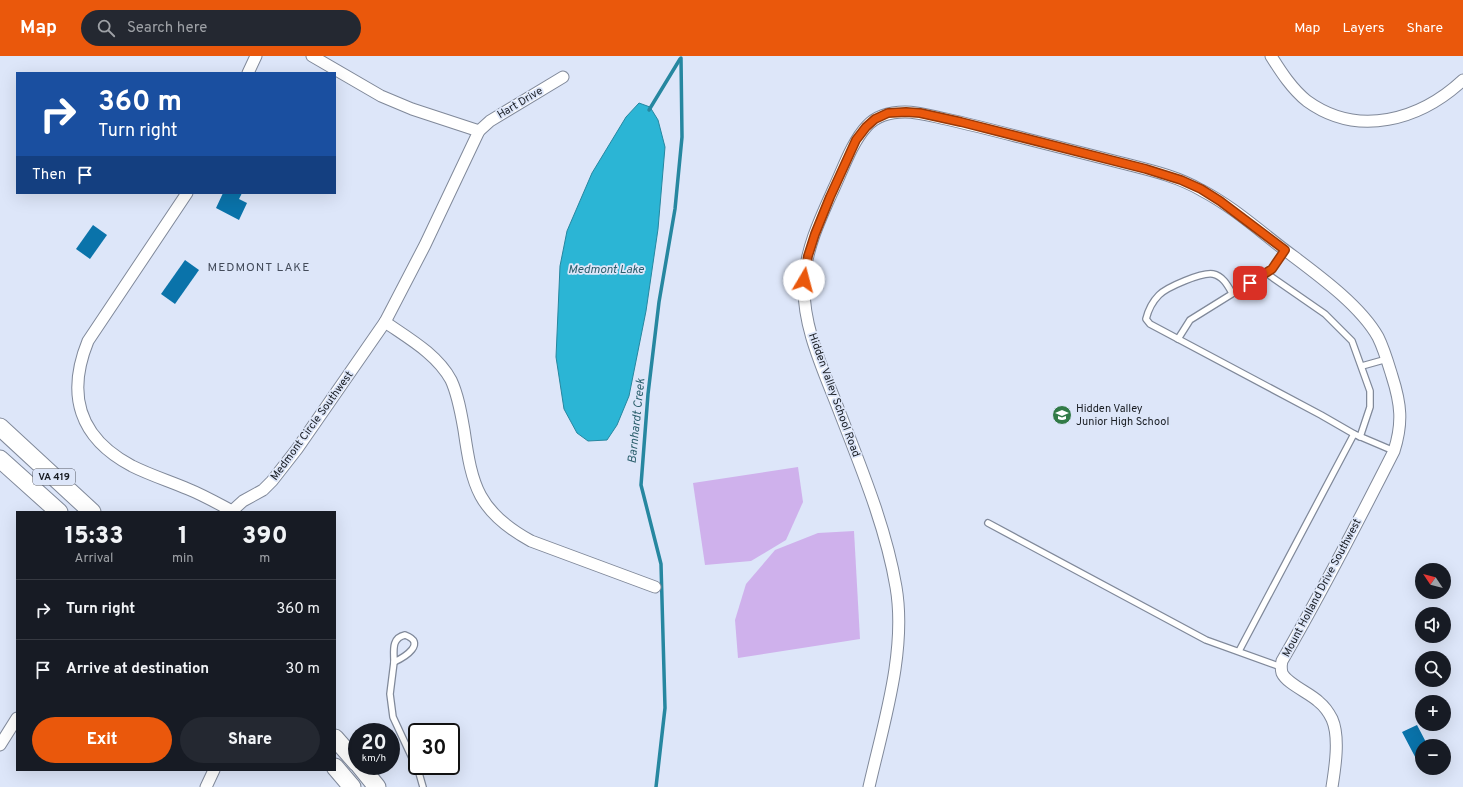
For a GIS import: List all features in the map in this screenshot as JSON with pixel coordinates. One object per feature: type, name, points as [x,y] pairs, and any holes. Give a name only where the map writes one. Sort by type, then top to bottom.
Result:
[{"type":"main road","name":"VA 419","points":[[0,427],[91,511]]},
{"type":"main road","name":"VA 419","points":[[0,459],[58,511]]},
{"type":"main road","points":[[336,739],[348,752]]},
{"type":"main road","points":[[336,768],[352,787]]},
{"type":"main road","points":[[367,775],[377,787]]},
{"type":"street","points":[[248,72],[256,56]]},
{"type":"street","points":[[312,56],[381,96],[412,109],[479,131]]},
{"type":"street","points":[[1271,56],[1282,74],[1297,92],[1307,100],[1319,108],[1337,116],[1354,121],[1370,122],[1388,119],[1426,106],[1441,98],[1463,80]]},
{"type":"street","name":"Hart Drive","points":[[479,131],[490,121],[563,77]]},
{"type":"street","name":"Hidden Valley School Road","points":[[869,787],[897,652],[899,627],[896,586],[887,548],[855,450],[814,347],[806,307],[804,280],[808,256],[830,197],[856,140],[866,127],[875,119],[888,113],[906,112],[920,113],[961,122],[1146,169],[1181,180],[1201,189],[1226,205],[1326,282],[1360,313],[1378,337],[1387,359],[1398,395],[1400,408],[1398,438],[1394,451],[1386,467]]},
{"type":"street","name":"Medmont Circle Southwest","points":[[186,194],[88,341],[82,355],[79,372],[79,407],[91,432],[116,456],[156,477],[202,495],[232,511],[242,501],[263,490],[272,481],[301,443],[385,322],[425,245],[479,131]]},
{"type":"street","points":[[385,322],[429,353],[450,379],[456,392],[469,459],[479,494],[498,519],[515,532],[531,541],[655,587]]},
{"type":"street","name":"Mount Holland Drive Southwest","points":[[1332,787],[1335,767],[1335,732],[1332,720],[1327,710],[1319,701],[1286,679],[1282,674],[1282,661],[1311,610],[1386,467]]},
{"type":"street","points":[[0,745],[16,720]]},
{"type":"street","points":[[206,787],[214,771]]},
{"type":"lane","points":[[1178,339],[1190,320],[1272,269],[1285,250]]},
{"type":"lane","points":[[1266,273],[1325,314],[1352,341],[1370,391],[1370,407],[1360,437]]},
{"type":"lane","points":[[1232,293],[1225,281],[1214,274],[1198,276],[1184,281],[1159,295],[1148,311],[1146,319],[1150,324],[1354,434],[1394,451]]},
{"type":"lane","points":[[1362,366],[1387,359]]},
{"type":"lane","points":[[1239,651],[1354,434]]},
{"type":"lane","points":[[988,523],[1206,640],[1281,667]]},
{"type":"lane","points":[[394,662],[402,658],[413,649],[414,645],[410,637],[405,635],[400,636],[394,644],[394,662],[390,694],[393,717],[419,773],[423,787]]},
{"type":"shaded area","points":[[798,467],[803,502],[786,540],[751,561],[705,565],[693,483]]},
{"type":"shaded area","points":[[854,531],[860,639],[738,658],[735,620],[746,584],[775,550],[818,533]]},
{"type":"water","name":"Medmont Lake","points":[[639,103],[650,107],[658,120],[665,147],[658,229],[646,311],[629,396],[617,425],[607,440],[588,441],[577,433],[564,409],[556,357],[560,266],[567,231],[592,173],[626,117]]},
{"type":"building","points":[[223,194],[242,194],[239,199],[247,203],[239,220],[216,208]]},
{"type":"building","points":[[93,225],[107,235],[90,259],[76,249]]},
{"type":"building","points":[[185,260],[199,270],[175,304],[161,294]]},
{"type":"building","points":[[1415,726],[1415,731],[1420,731],[1424,739],[1415,739],[1415,757],[1402,732]]},
{"type":"waterway","name":"Barnhardt Creek","points":[[656,787],[665,708],[661,564],[641,485],[648,394],[659,302],[675,209],[682,137],[681,58]]},
{"type":"waterway","points":[[649,110],[680,59]]},
{"type":"place","name":"Hidden Valley Junior High School","points":[[1062,415]]},
{"type":"district","name":"MEDMONT LAKE","points":[[259,268]]},
{"type":"route","points":[[804,280],[808,256],[815,234],[856,140],[866,127],[875,119],[888,113],[906,112],[920,113],[961,122],[1146,169],[1181,180],[1201,189],[1220,201],[1285,250],[1272,269],[1250,283]]}]
